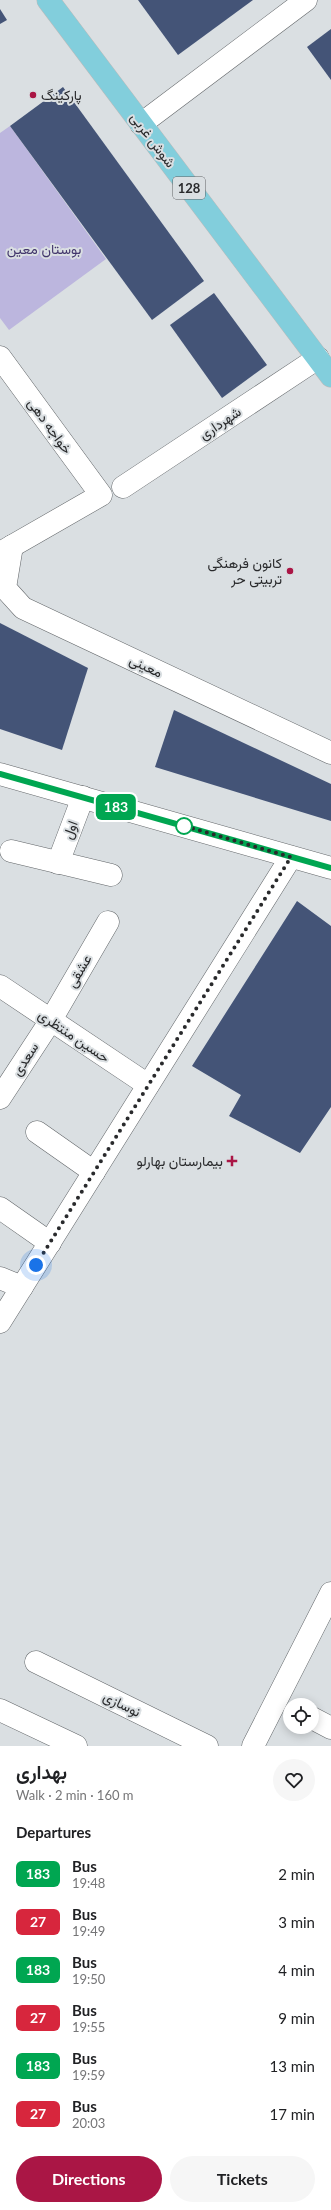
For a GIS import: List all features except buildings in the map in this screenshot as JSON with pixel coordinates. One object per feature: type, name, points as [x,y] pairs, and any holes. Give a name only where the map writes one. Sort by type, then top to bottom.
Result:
[{"type":"main road","name":"شوش غربی","points":[[48,0],[331,376]]},
{"type":"street","points":[[141,124],[306,0]]},
{"type":"street","name":"خواجه دهی","points":[[0,357],[101,495],[6,549]]},
{"type":"street","name":"شهرداری","points":[[123,487],[318,358]]},
{"type":"street","name":"معینی","points":[[6,549],[5,588],[23,608],[331,753]]},
{"type":"street","points":[[0,774],[331,868]]},
{"type":"street","name":"اول","points":[[58,863],[83,797]]},
{"type":"street","points":[[11,851],[111,875]]},
{"type":"street","points":[[0,1322],[291,857]]},
{"type":"street","name":"عشقی","points":[[51,1020],[108,922]]},
{"type":"street","name":"حسین منتظری","points":[[0,986],[148,1085]]},
{"type":"street","name":"سعدی","points":[[0,1098],[51,1020]]},
{"type":"street","points":[[37,1132],[94,1172]]},
{"type":"street","points":[[0,1208],[50,1243]]},
{"type":"street","points":[[0,1278],[22,1287]]},
{"type":"street","points":[[285,1698],[329,1603]]},
{"type":"street","name":"نوسازی","points":[[36,1662],[208,1746]]},
{"type":"street","points":[[252,1746],[283,1703]]},
{"type":"street","points":[[0,1710],[76,1746]]},
{"type":"street","points":[[319,1722],[331,1728]]},
{"type":"green space","name":"بوستان معین","points":[[10,126],[106,259],[9,330],[0,318],[0,133]]},
{"type":"bus line","name":"183","points":[[0,774],[331,868]]},
{"type":"place","name":"پارکینگ","points":[[33,95]]},
{"type":"place","name":"کانون فرهنگی تربیتی حر","points":[[290,571]]},
{"type":"place","name":"بیمارستان بهارلو","points":[[232,1161]]},
{"type":"route","points":[[36,1265],[291,857],[184,826]]}]
